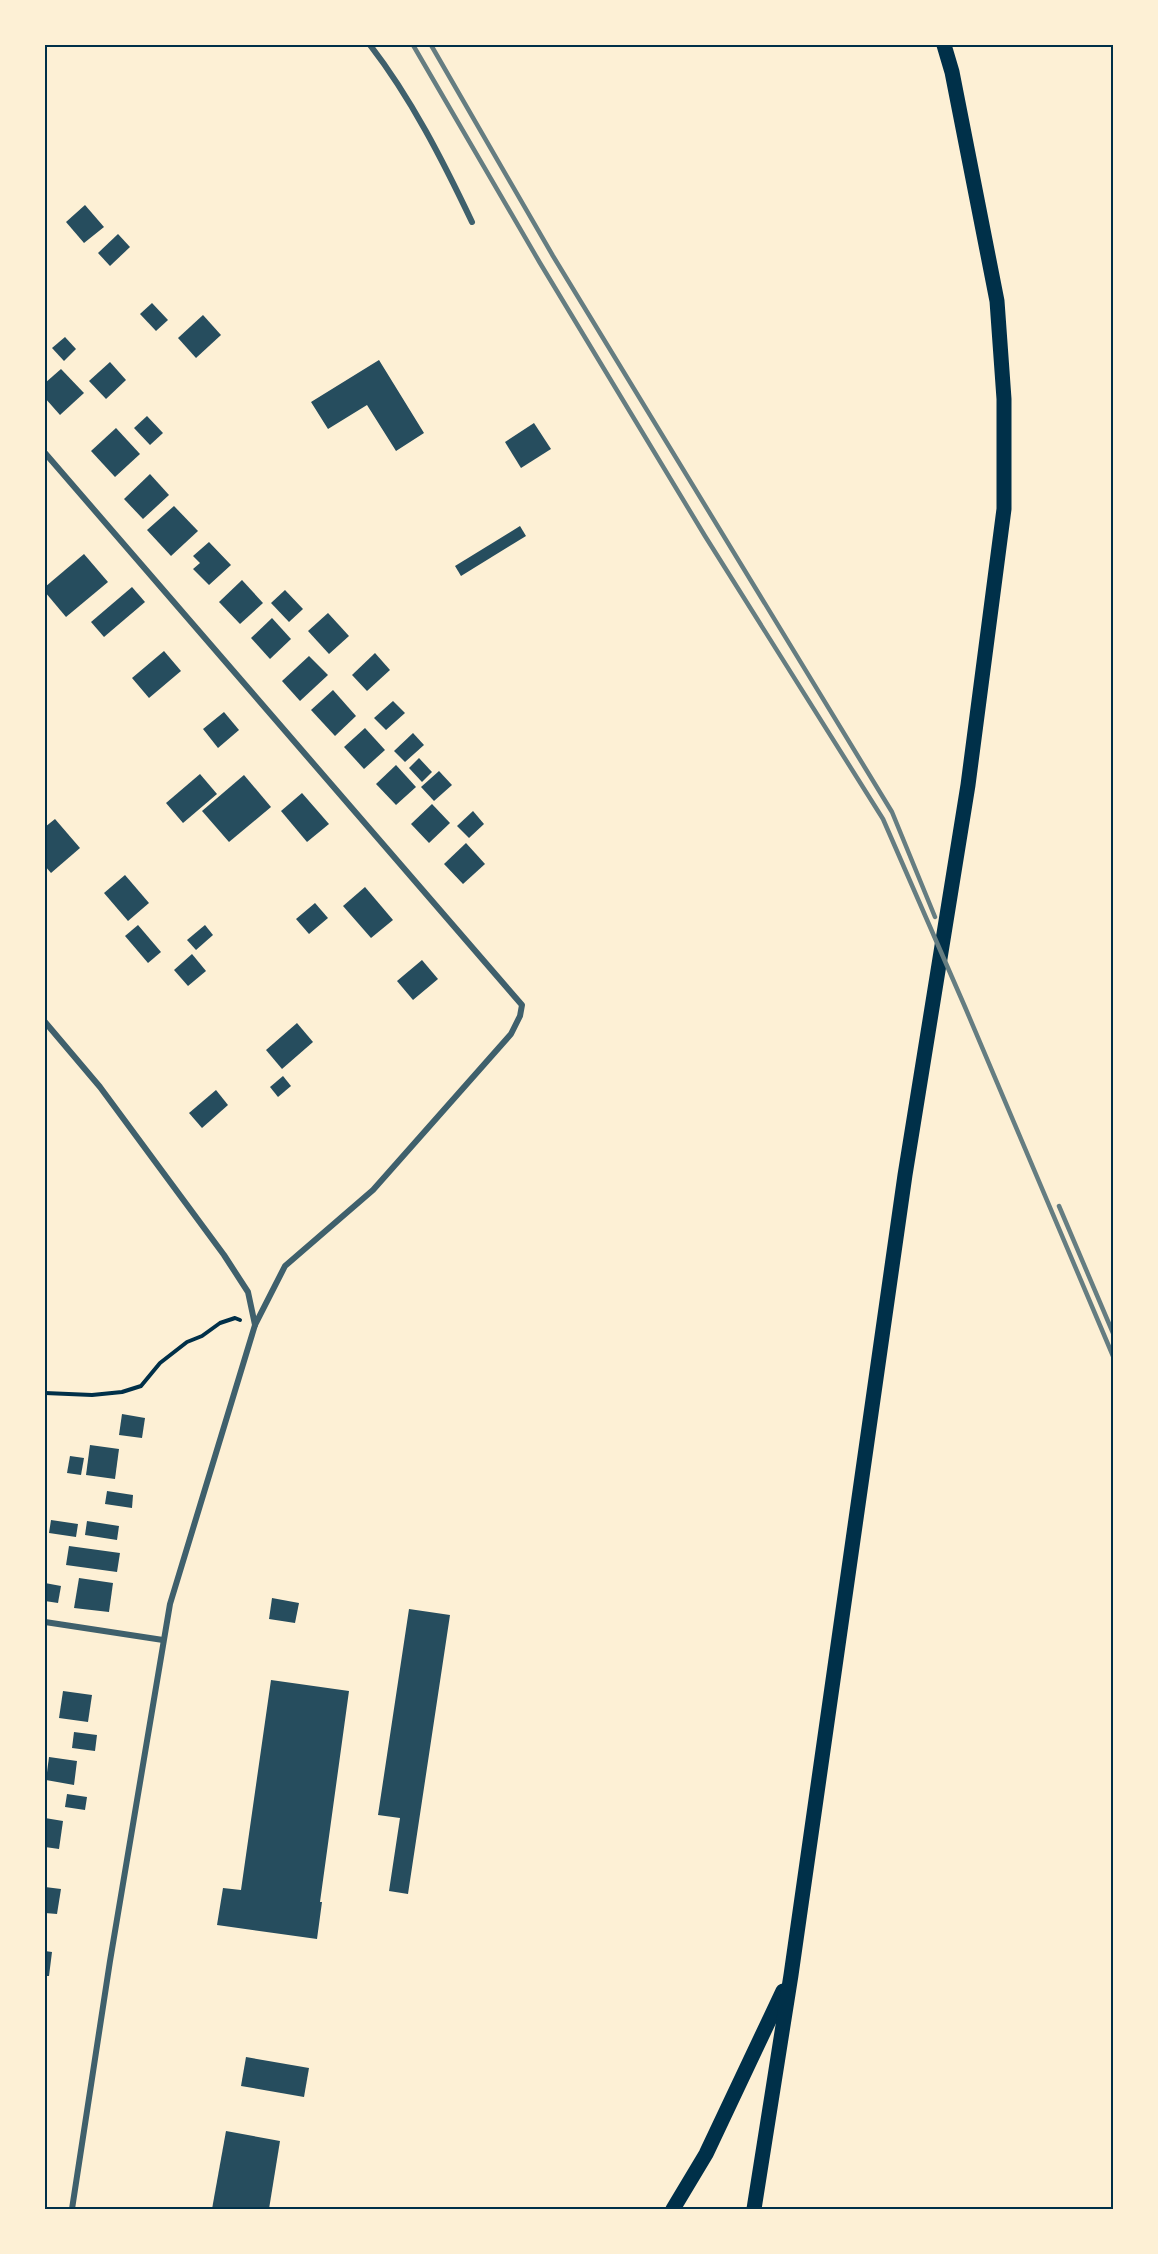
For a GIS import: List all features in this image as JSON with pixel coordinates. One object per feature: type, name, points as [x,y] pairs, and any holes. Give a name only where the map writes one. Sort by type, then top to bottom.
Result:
[{"type":"main road","points":[[754,2209],[791,1975],[905,1175],[968,785],[1004,509],[1004,399],[997,301],[952,72],[944,45]]},
{"type":"main road","points":[[673,2209],[706,2154],[791,1975]]},
{"type":"main road","points":[[759,2178],[766,2209]]},
{"type":"street","points":[[369,45],[387,68],[449,173],[472,222]]},
{"type":"street","points":[[45,453],[522,1005],[520,1016],[511,1034],[373,1190],[285,1266],[255,1325],[172,1597],[72,2209]]},
{"type":"street","points":[[45,1022],[100,1087],[224,1255],[248,1292],[255,1325]]},
{"type":"street","points":[[45,1622],[164,1640]]},
{"type":"path","points":[[45,1393],[92,1395],[122,1392],[141,1386],[160,1363],[188,1342],[202,1336],[220,1323],[235,1318],[255,1325]]},
{"type":"building","points":[[85,205],[104,227],[84,243],[66,222]]},
{"type":"building","points":[[118,234],[130,247],[110,266],[98,253]]},
{"type":"building","points":[[152,303],[168,320],[156,331],[140,314]]},
{"type":"building","points":[[203,315],[221,335],[196,358],[178,338]]},
{"type":"building","points":[[65,337],[76,349],[64,361],[52,348]]},
{"type":"building","points":[[379,360],[424,433],[396,451],[367,405],[328,429],[311,402]]},
{"type":"building","points":[[110,362],[126,380],[106,399],[89,381]]},
{"type":"building","points":[[61,369],[84,393],[60,415],[45,398],[45,383]]},
{"type":"building","points":[[147,416],[163,433],[150,445],[134,428]]},
{"type":"building","points":[[534,423],[551,449],[521,468],[505,442]]},
{"type":"building","points":[[116,428],[140,454],[115,477],[91,451]]},
{"type":"building","points":[[150,474],[169,495],[143,519],[124,499]]},
{"type":"building","points":[[174,506],[198,531],[171,556],[147,530]]},
{"type":"building","points":[[520,526],[526,536],[461,576],[455,566]]},
{"type":"building","points":[[209,542],[231,565],[209,585],[193,569],[200,563],[193,556]]},
{"type":"building","points":[[84,554],[108,582],[66,617],[45,592],[45,587]]},
{"type":"building","points":[[242,580],[263,603],[240,624],[219,602]]},
{"type":"building","points":[[132,587],[145,602],[104,637],[91,622]]},
{"type":"building","points":[[285,590],[303,609],[289,622],[271,603]]},
{"type":"building","points":[[328,613],[349,636],[329,654],[308,631]]},
{"type":"building","points":[[272,618],[291,639],[270,659],[251,638]]},
{"type":"building","points":[[164,651],[181,671],[149,698],[132,678]]},
{"type":"building","points":[[375,653],[390,670],[367,691],[352,675]]},
{"type":"building","points":[[309,656],[328,675],[300,701],[282,681]]},
{"type":"building","points":[[333,690],[356,716],[335,736],[311,710]]},
{"type":"building","points":[[393,701],[405,713],[386,730],[374,718]]},
{"type":"building","points":[[224,712],[239,730],[218,748],[203,729]]},
{"type":"building","points":[[365,728],[385,750],[364,769],[344,747]]},
{"type":"building","points":[[413,733],[424,745],[405,762],[394,751]]},
{"type":"building","points":[[419,758],[432,772],[422,782],[409,768]]},
{"type":"building","points":[[396,765],[416,787],[396,805],[376,784]]},
{"type":"building","points":[[439,771],[452,785],[434,801],[421,787]]},
{"type":"building","points":[[200,774],[217,794],[183,823],[166,803]]},
{"type":"building","points":[[244,775],[271,807],[229,842],[202,811]]},
{"type":"building","points":[[302,793],[329,824],[307,842],[281,811]]},
{"type":"building","points":[[432,804],[450,823],[429,843],[411,824]]},
{"type":"building","points":[[473,811],[484,824],[469,838],[457,826]]},
{"type":"building","points":[[55,819],[80,848],[51,873],[45,866],[45,827]]},
{"type":"building","points":[[466,843],[485,864],[463,884],[444,864]]},
{"type":"building","points":[[125,875],[149,903],[128,921],[104,893]]},
{"type":"building","points":[[365,887],[393,920],[371,938],[343,906]]},
{"type":"building","points":[[315,903],[328,918],[309,934],[296,919]]},
{"type":"building","points":[[138,925],[161,952],[148,963],[125,936]]},
{"type":"building","points":[[205,925],[213,935],[196,950],[187,940]]},
{"type":"building","points":[[192,954],[206,971],[188,986],[174,970]]},
{"type":"building","points":[[422,960],[438,979],[413,1000],[397,981]]},
{"type":"building","points":[[297,1023],[313,1042],[282,1069],[266,1050]]},
{"type":"building","points":[[283,1076],[291,1086],[278,1097],[270,1087]]},
{"type":"building","points":[[216,1090],[228,1105],[202,1128],[189,1113]]},
{"type":"building","points":[[122,1414],[145,1418],[142,1438],[119,1435]]},
{"type":"building","points":[[90,1445],[119,1449],[115,1479],[86,1475]]},
{"type":"building","points":[[70,1456],[84,1458],[81,1475],[67,1473]]},
{"type":"building","points":[[107,1491],[133,1495],[132,1508],[105,1504]]},
{"type":"building","points":[[51,1520],[78,1524],[76,1537],[49,1533]]},
{"type":"building","points":[[87,1521],[119,1526],[117,1540],[85,1535]]},
{"type":"building","points":[[69,1546],[120,1553],[117,1572],[66,1565]]},
{"type":"building","points":[[79,1578],[113,1583],[109,1612],[74,1608]]},
{"type":"building","points":[[45,1583],[61,1586],[58,1603],[45,1601]]},
{"type":"building","points":[[272,1598],[299,1603],[295,1623],[269,1619]]},
{"type":"building","points":[[409,1609],[450,1615],[408,1894],[389,1891],[400,1818],[378,1815]]},
{"type":"building","points":[[271,1680],[349,1691],[317,1939],[217,1925],[223,1888],[241,1890]]},
{"type":"building","points":[[63,1691],[92,1695],[88,1722],[59,1718]]},
{"type":"building","points":[[74,1732],[97,1735],[95,1751],[72,1748]]},
{"type":"building","points":[[49,1757],[77,1761],[74,1785],[46,1780]]},
{"type":"building","points":[[67,1794],[87,1797],[85,1810],[65,1807]]},
{"type":"building","points":[[45,1818],[63,1821],[59,1849],[45,1847]]},
{"type":"building","points":[[45,1887],[61,1889],[57,1914],[45,1913]]},
{"type":"building","points":[[45,1951],[52,1952],[49,1976],[45,1976]]},
{"type":"building","points":[[246,2057],[309,2068],[304,2097],[241,2086]]},
{"type":"building","points":[[226,2131],[280,2141],[269,2209],[212,2209]]},
{"type":"railway","points":[[413,45],[540,263],[705,536],[883,819],[1113,1356]]},
{"type":"railway","points":[[431,45],[553,256],[892,812],[935,917]]},
{"type":"railway","points":[[1059,1206],[1113,1333]]}]
